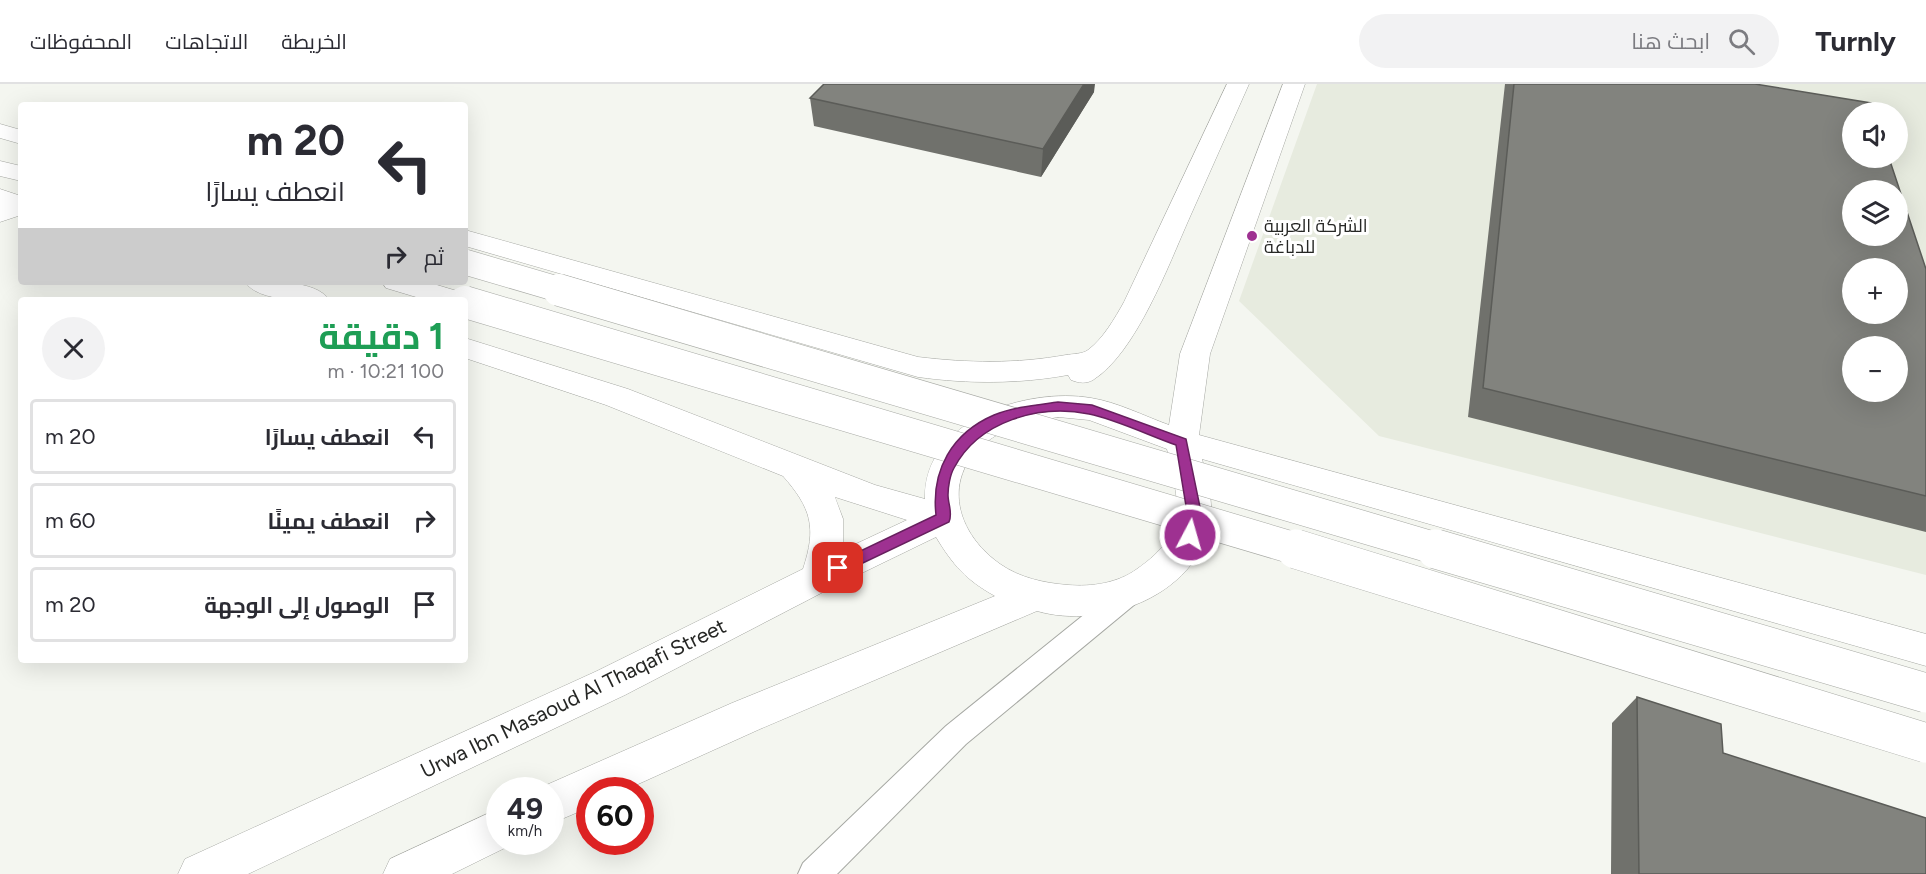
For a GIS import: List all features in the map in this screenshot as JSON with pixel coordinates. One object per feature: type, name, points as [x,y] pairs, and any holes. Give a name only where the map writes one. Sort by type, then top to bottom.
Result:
[{"type":"main road","points":[[1238,84],[1138,302],[1122,331],[1098,359],[1060,389],[1024,410],[998,419],[976,432],[958,450],[946,471],[941,494],[944,518],[955,543],[974,566],[1002,584],[1034,596],[1068,601],[1102,599],[1133,590],[1158,576],[1178,557],[1190,535],[1194,512],[1182,442],[1195,354],[1294,84]]},
{"type":"main road","points":[[0,110],[18,114]]},
{"type":"main road","points":[[0,131],[18,136]]},
{"type":"main road","points":[[0,168],[18,173]]},
{"type":"main road","points":[[0,196],[18,205]]},
{"type":"main road","points":[[0,214],[18,207]]},
{"type":"main road","points":[[468,239],[918,367],[992,374],[1065,367],[1098,359]]},
{"type":"main road","points":[[468,263],[1926,693]]},
{"type":"main road","points":[[268,285],[306,297]]},
{"type":"main road","points":[[406,285],[447,297]]},
{"type":"main road","points":[[468,303],[1230,528],[1926,743]]},
{"type":"main road","points":[[468,349],[617,397],[867,496],[944,518]]},
{"type":"main road","points":[[1024,410],[1058,406],[1092,410],[1182,442],[1926,650]]},
{"type":"main road","points":[[791,465],[813,488],[826,514],[828,535],[826,556],[818,578]]},
{"type":"main road","name":"Urwa Ibn Masaoud Al Thaqafi Street","points":[[200,874],[611,683],[818,578],[944,518]]},
{"type":"main road","points":[[564,798],[757,711],[1034,596]]},
{"type":"main road","points":[[405,874],[486,835]]},
{"type":"lane","points":[[814,874],[956,735],[1133,590]]},
{"type":"shaded area","points":[[1317,84],[1926,84],[1926,575],[1379,436],[1239,301]]},
{"type":"building","points":[[824,84],[1084,84],[1043,149],[810,98]]},
{"type":"building","points":[[1514,84],[1755,84],[1865,102],[1842,102],[1842,168],[1892,168],[1896,180],[1842,180],[1842,246],[1908,246],[1908,215],[1926,269],[1926,496],[1483,388]]},
{"type":"building","points":[[1637,697],[1721,724],[1723,753],[1926,818],[1926,874],[1639,874]]},
{"type":"place","name":"الشركة العربية للدباغة","points":[[1252,236]]},
{"type":"route","points":[[838,568],[944,518],[941,494],[946,471],[958,450],[976,432],[998,419],[1024,410],[1058,406],[1092,410],[1182,442],[1194,512],[1190,535]]}]
